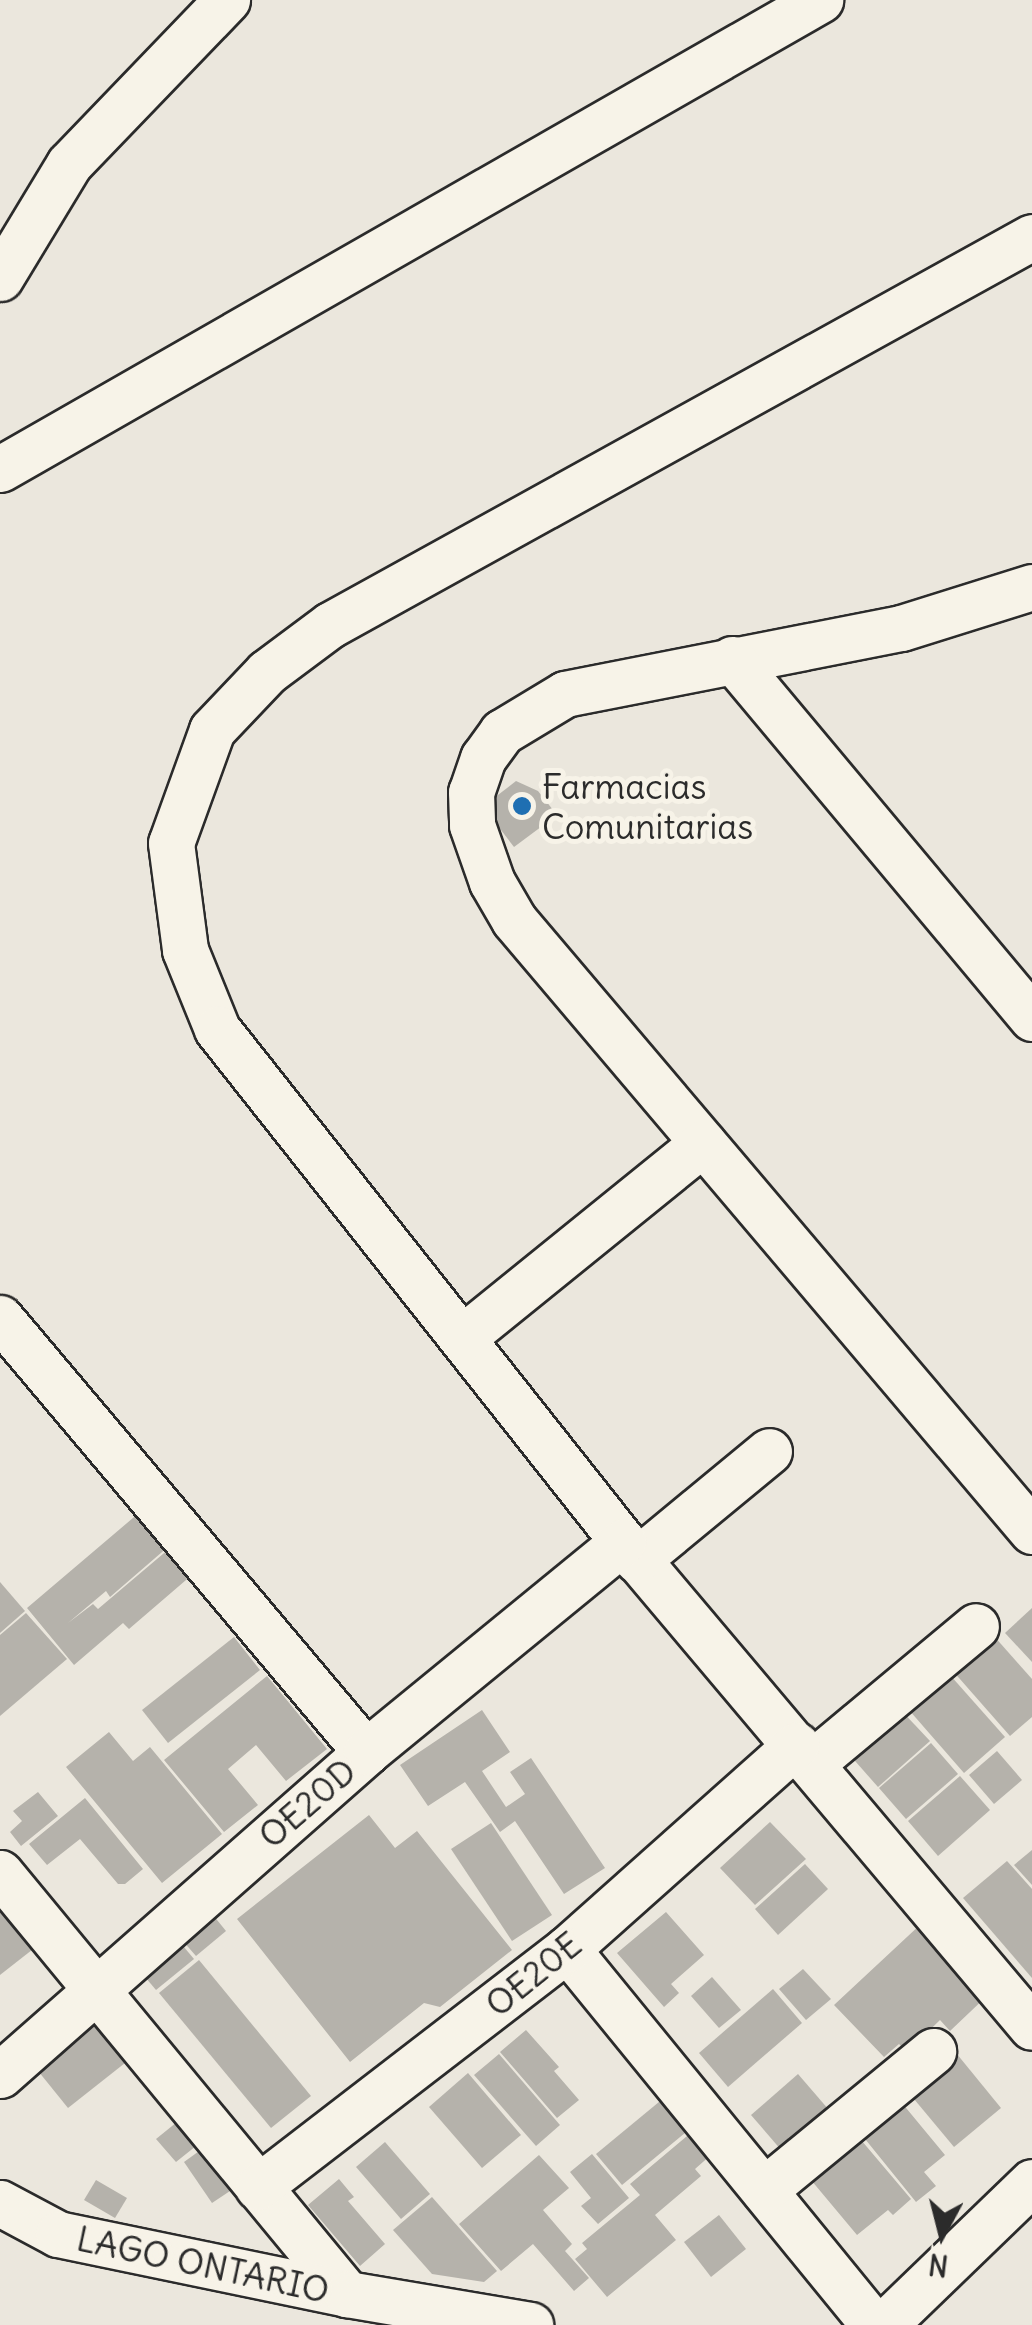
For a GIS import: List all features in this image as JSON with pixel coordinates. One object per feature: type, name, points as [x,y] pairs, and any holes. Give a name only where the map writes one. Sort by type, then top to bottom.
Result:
[{"type":"street","points":[[0,278],[70,164],[158,66],[227,0]]},
{"type":"street","points":[[0,468],[820,0]]},
{"type":"street","points":[[1032,237],[330,625],[267,672],[212,730],[171,843],[185,950],[217,1028],[630,1551],[1032,2026]]},
{"type":"street","points":[[1032,587],[902,628],[565,694],[502,732],[483,758],[471,792],[472,825],[492,882],[514,920],[1032,1532]]},
{"type":"street","points":[[732,659],[1032,1018]]},
{"type":"street","points":[[462,1338],[704,1143]]},
{"type":"street","points":[[0,1318],[366,1752]]},
{"type":"street","name":"OE20D","points":[[0,2075],[94,1987],[366,1752],[630,1551],[769,1451]]},
{"type":"street","name":"OE20E","points":[[258,2188],[566,1949],[804,1754],[976,1626]]},
{"type":"street","points":[[0,1873],[347,2294]]},
{"type":"street","points":[[566,1949],[874,2325]]},
{"type":"street","points":[[764,2190],[932,2052]]},
{"type":"street","points":[[884,2325],[1032,2182]]},
{"type":"street","name":"LAGO ONTARIO","points":[[0,2204],[58,2234],[347,2294],[530,2325]]},
{"type":"building","name":"Farmacias Comunitarias","points":[[516,781],[538,791],[557,815],[514,847],[491,817],[494,798]]},
{"type":"building","points":[[140,1512],[169,1546],[110,1597],[106,1591],[68,1623],[93,1604],[98,1609],[170,1548],[193,1574],[129,1629],[123,1623],[74,1665],[27,1608]]},
{"type":"building","points":[[0,1582],[25,1611],[0,1633]]},
{"type":"building","points":[[1032,1608],[1032,1662],[1005,1633]]},
{"type":"building","points":[[26,1613],[67,1659],[0,1716],[0,1635]]},
{"type":"building","points":[[993,1635],[1032,1679],[1032,1717],[1010,1736],[952,1670]]},
{"type":"building","points":[[234,1637],[260,1670],[168,1743],[142,1710]]},
{"type":"building","points":[[950,1675],[1005,1737],[964,1773],[909,1710]]},
{"type":"building","points":[[267,1676],[327,1749],[286,1781],[256,1745],[228,1769],[258,1805],[224,1832],[164,1760]]},
{"type":"building","points":[[899,1708],[930,1741],[878,1787],[848,1753]]},
{"type":"building","points":[[482,1710],[510,1752],[482,1771],[506,1807],[525,1794],[510,1772],[531,1758],[605,1868],[564,1894],[515,1821],[500,1832],[465,1782],[428,1806],[400,1765]]},
{"type":"building","points":[[109,1732],[133,1761],[150,1747],[222,1834],[162,1883],[66,1767]]},
{"type":"building","points":[[931,1743],[958,1774],[906,1819],[879,1788]]},
{"type":"building","points":[[997,1751],[1022,1780],[994,1804],[969,1775]]},
{"type":"building","points":[[960,1776],[990,1810],[938,1856],[908,1821]]},
{"type":"building","points":[[38,1792],[58,1816],[21,1846],[10,1832],[22,1821],[13,1811]]},
{"type":"building","points":[[85,1798],[143,1869],[125,1884],[118,1884],[80,1839],[47,1865],[29,1844]]},
{"type":"building","points":[[369,1815],[395,1848],[417,1831],[512,1950],[440,2007],[424,2003],[350,2062],[237,1919]]},
{"type":"building","points":[[770,1822],[806,1859],[755,1905],[720,1868]]},
{"type":"building","points":[[491,1823],[552,1915],[512,1941],[451,1849]]},
{"type":"building","points":[[1032,1850],[1032,1885],[1014,1865]]},
{"type":"building","points":[[1007,1861],[1032,1889],[1032,1978],[963,1898]]},
{"type":"building","points":[[805,1864],[828,1889],[778,1935],[755,1909]]},
{"type":"building","points":[[0,1901],[37,1946],[0,1975]]},
{"type":"building","points":[[666,1912],[704,1955],[671,1984],[679,1993],[664,2007],[617,1953]]},
{"type":"building","points":[[213,1915],[226,1931],[196,1956],[182,1940]]},
{"type":"building","points":[[922,1923],[990,1993],[950,2031],[940,2020],[907,2052],[899,2044],[884,2057],[834,2005]]},
{"type":"building","points":[[178,1940],[194,1959],[156,1990],[140,1971]]},
{"type":"building","points":[[199,1960],[311,2096],[271,2128],[159,1993]]},
{"type":"building","points":[[803,1969],[831,1999],[806,2020],[779,1989]]},
{"type":"building","points":[[712,1977],[741,2010],[719,2028],[691,1996]]},
{"type":"building","points":[[773,1989],[802,2023],[728,2087],[699,2053]]},
{"type":"building","points":[[84,2011],[125,2063],[68,2108],[26,2056]]},
{"type":"building","points":[[526,2030],[559,2067],[554,2071],[579,2100],[557,2118],[500,2052]]},
{"type":"building","points":[[952,2048],[1001,2108],[954,2147],[904,2087]]},
{"type":"building","points":[[499,2054],[560,2125],[536,2146],[474,2075]]},
{"type":"building","points":[[468,2073],[521,2135],[482,2168],[429,2107]]},
{"type":"building","points":[[798,2074],[829,2110],[782,2151],[751,2115]]},
{"type":"building","points":[[665,2097],[691,2128],[622,2185],[596,2154]]},
{"type":"building","points":[[897,2097],[945,2155],[924,2172],[936,2186],[916,2202],[857,2129]]},
{"type":"building","points":[[177,2122],[196,2146],[176,2162],[156,2139]]},
{"type":"building","points":[[693,2131],[712,2154],[695,2169],[701,2176],[655,2215],[676,2240],[607,2297],[575,2259],[587,2249],[582,2243],[640,2195],[630,2184]]},
{"type":"building","points":[[856,2134],[911,2199],[893,2215],[888,2210],[857,2235],[806,2174]]},
{"type":"building","points":[[385,2142],[430,2194],[401,2219],[356,2167]]},
{"type":"building","points":[[202,2149],[230,2191],[212,2203],[184,2162]]},
{"type":"building","points":[[592,2154],[629,2198],[598,2224],[581,2206],[591,2198],[570,2172]]},
{"type":"building","points":[[539,2155],[569,2188],[543,2210],[572,2244],[565,2251],[589,2278],[574,2291],[533,2244],[501,2271],[459,2224]]},
{"type":"building","points":[[339,2179],[354,2197],[348,2201],[385,2244],[360,2266],[308,2205]]},
{"type":"building","points":[[96,2180],[127,2198],[115,2218],[84,2200]]},
{"type":"building","points":[[432,2197],[497,2271],[484,2282],[432,2274],[393,2230]]},
{"type":"building","points":[[719,2215],[746,2249],[711,2277],[684,2242]]},
{"type":"place","name":"Farmacias Comunitarias","points":[[522,806]]}]
